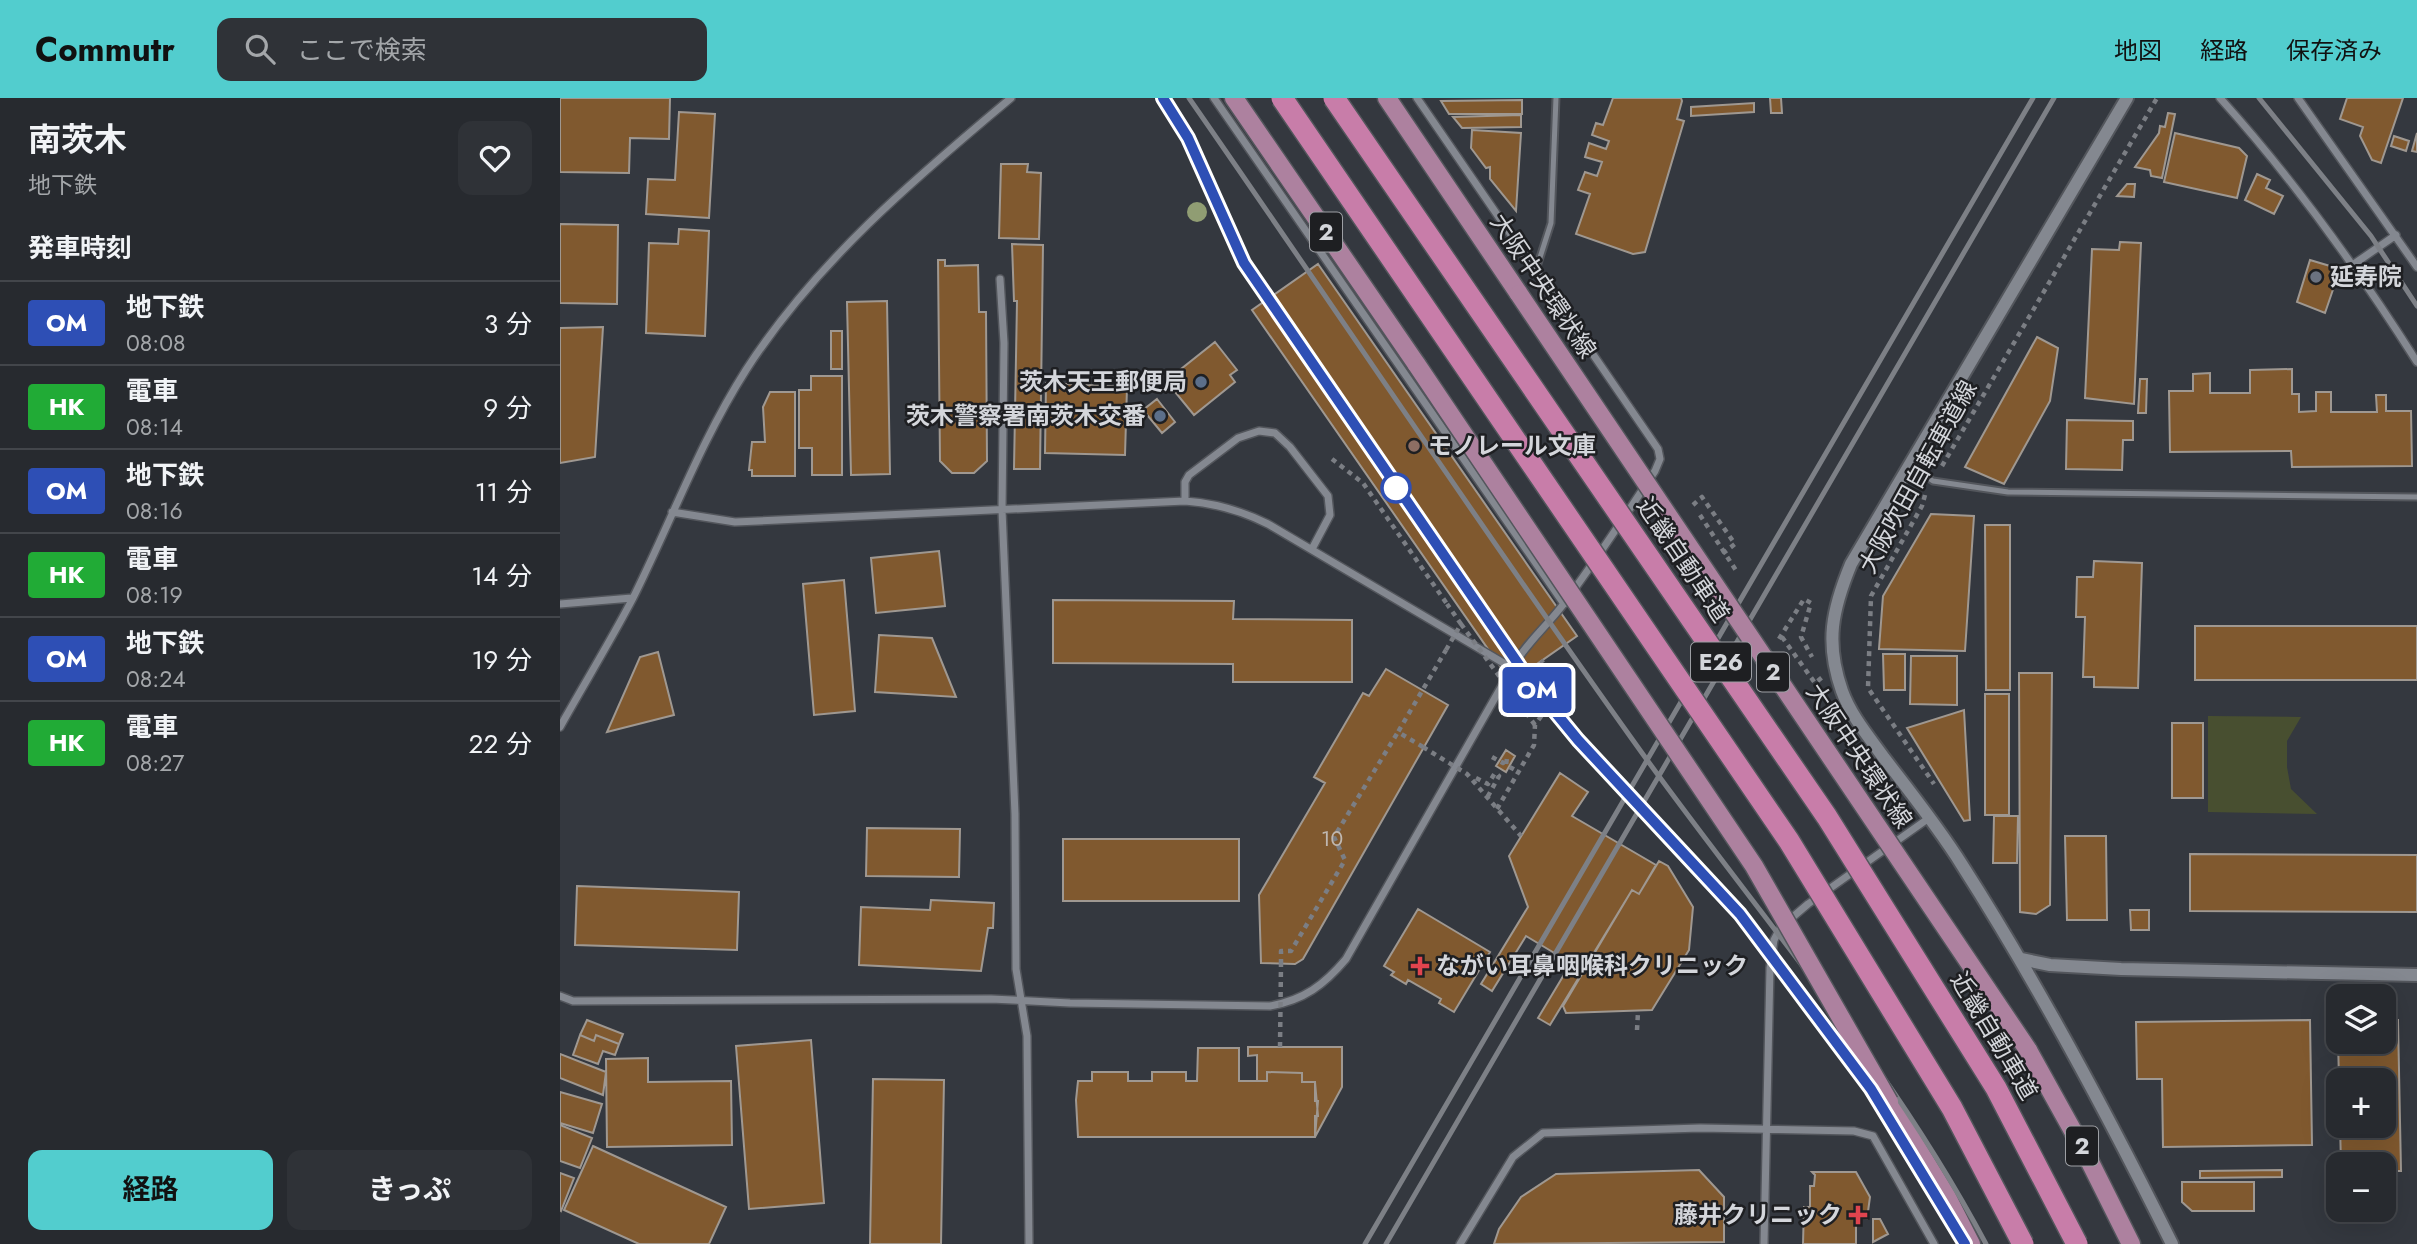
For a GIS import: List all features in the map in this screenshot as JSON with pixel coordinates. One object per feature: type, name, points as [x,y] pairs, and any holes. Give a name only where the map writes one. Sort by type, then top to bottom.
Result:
[{"type":"highway","name":"E26","points":[[1282,98],[1789,841],[1952,1108],[2024,1244]]},
{"type":"highway","name":"近畿自動車道","points":[[1335,98],[1827,817],[1996,1088],[2077,1244]]},
{"type":"main road","name":"2","points":[[1234,98],[1754,866],[1889,1102],[1947,1196],[1971,1244]]},
{"type":"main road","name":"大阪中央環状線","points":[[1387,98],[2028,1050],[2090,1160],[2131,1244]]},
{"type":"street","points":[[560,727],[632,598],[713,426],[747,369],[785,317],[880,211],[1011,98]]},
{"type":"street","points":[[1213,98],[1564,604]]},
{"type":"street","points":[[560,996],[573,1001],[1022,1000],[1270,1006],[1309,995],[1329,979],[1346,959],[1525,645],[1541,634],[1564,604],[1656,471],[1660,459],[1657,449],[1618,388],[1417,98]]},
{"type":"street","points":[[2127,98],[1852,564],[1839,594],[1832,625],[1832,656],[1843,694],[1857,722],[1929,818],[2021,959],[2125,1150],[2172,1244]]},
{"type":"street","points":[[2220,98],[2255,136],[2354,264],[2417,362]]},
{"type":"street","points":[[2298,98],[2417,267]]},
{"type":"street","points":[[2354,264],[2396,235]]},
{"type":"street","points":[[1000,279],[1004,343],[1002,510],[1015,814],[1017,969],[1027,1036],[1029,1244]]},
{"type":"street","points":[[1185,501],[1185,482],[1189,475],[1238,438],[1259,431],[1275,433],[1290,447],[1328,496],[1330,515],[1311,549]]},
{"type":"street","points":[[672,512],[735,522],[1185,501],[1211,503],[1248,514],[1512,668]]},
{"type":"street","points":[[560,604],[632,598]]},
{"type":"street","points":[[1764,1244],[1770,968],[1774,940],[1781,927],[1808,904],[1929,818]]},
{"type":"street","points":[[2021,959],[2050,965],[2121,969],[2417,975]]},
{"type":"street","points":[[1460,1244],[1513,1157],[1543,1133],[1700,1128],[1854,1131],[1874,1136],[1934,1244]]},
{"type":"lane","points":[[1536,270],[1551,223],[1556,98]]},
{"type":"lane","points":[[1910,466],[1933,481],[2008,492],[2417,496]]},
{"type":"path","name":"大阪吹田自転車道線","points":[[1936,788],[1868,688],[1871,596],[1933,481],[2157,98]]},
{"type":"path","points":[[1332,459],[1363,483],[1535,725]]},
{"type":"path","points":[[1735,544],[1702,498],[1693,505],[1744,582]]},
{"type":"path","points":[[1776,628],[1783,640],[1815,683],[1825,675],[1801,637],[1811,603],[1804,599],[1784,632],[1777,643]]},
{"type":"path","points":[[1280,1047],[1280,951],[1291,951],[1345,860],[1334,837],[1461,624]]},
{"type":"path","points":[[1497,809],[1534,746],[1535,725],[1561,688],[1541,660]]},
{"type":"path","points":[[1398,732],[1467,774],[1521,836]]},
{"type":"path","points":[[1492,757],[1503,763],[1507,758],[1506,765],[1518,772]]},
{"type":"path","points":[[1476,778],[1488,784],[1494,773],[1499,776],[1487,798]]},
{"type":"path","points":[[1637,1030],[1638,1012]]},
{"type":"green space","points":[[2208,716],[2301,717],[2287,741],[2287,767],[2291,789],[2317,814],[2208,812]]},
{"type":"building","points":[[560,98],[670,98],[669,139],[630,138],[629,173],[560,172]]},
{"type":"building","points":[[1613,98],[1681,98],[1682,101],[1677,119],[1684,121],[1645,252],[1633,254],[1576,234],[1590,194],[1578,190],[1585,172],[1597,176],[1602,162],[1585,157],[1589,143],[1606,149],[1609,141],[1592,135],[1596,123],[1603,125]]},
{"type":"building","points":[[1770,98],[1781,98],[1782,113],[1771,113]]},
{"type":"building","points":[[2347,98],[2403,98],[2381,163],[2372,160],[2360,136],[2363,127],[2340,119]]},
{"type":"building","points":[[1522,100],[1522,114],[1449,114],[1441,101]]},
{"type":"building","points":[[1754,103],[1754,112],[1691,116],[1691,107]]},
{"type":"building","points":[[679,112],[715,114],[709,218],[646,214],[648,179],[675,180]]},
{"type":"building","points":[[2168,113],[2175,114],[2162,178],[2151,176],[2150,170],[2135,167],[2159,133],[2160,126],[2165,127]]},
{"type":"building","points":[[1521,115],[1521,127],[1462,128],[1453,117]]},
{"type":"building","points":[[1472,130],[1521,133],[1516,211],[1490,179],[1490,167],[1486,168],[1471,148]]},
{"type":"building","points":[[2175,133],[2239,148],[2247,156],[2237,198],[2164,182]]},
{"type":"building","points":[[2417,133],[2417,152],[2412,151]]},
{"type":"building","points":[[2394,136],[2409,141],[2406,151],[2391,146]]},
{"type":"building","points":[[1001,164],[1028,164],[1027,172],[1041,173],[1039,239],[999,238]]},
{"type":"building","points":[[2257,174],[2270,180],[2266,188],[2283,196],[2274,214],[2245,200]]},
{"type":"building","points":[[2127,184],[2135,184],[2134,197],[2117,196]]},
{"type":"building","points":[[560,224],[618,225],[617,304],[560,303]]},
{"type":"building","points":[[679,229],[709,231],[705,336],[646,333],[649,243],[678,244]]},
{"type":"building","points":[[2120,242],[2141,243],[2134,404],[2085,398],[2092,249],[2119,250]]},
{"type":"building","points":[[1012,244],[1043,245],[1040,469],[1014,469],[1017,301],[1014,301]]},
{"type":"building","points":[[938,260],[945,260],[945,266],[978,265],[979,312],[986,312],[987,461],[974,473],[952,473],[940,461]]},
{"type":"building","points":[[2310,260],[2340,269],[2325,313],[2297,302]]},
{"type":"building","points":[[1318,264],[1577,636],[1511,682],[1252,310]]},
{"type":"building","points":[[887,301],[890,474],[851,475],[847,302]]},
{"type":"building","points":[[603,327],[595,457],[560,463],[560,328]]},
{"type":"building","points":[[831,331],[842,331],[842,369],[831,369]]},
{"type":"building","points":[[2037,337],[2058,348],[2050,401],[2004,484],[1965,467]]},
{"type":"building","points":[[1215,342],[1237,370],[1230,375],[1235,382],[1194,415],[1166,381]]},
{"type":"building","points":[[2292,369],[2292,394],[2299,394],[2299,412],[2316,411],[2316,392],[2331,392],[2331,412],[2377,412],[2376,395],[2386,395],[2386,411],[2411,411],[2412,466],[2292,467],[2291,451],[2170,452],[2169,391],[2193,391],[2193,374],[2210,373],[2210,393],[2250,393],[2250,370]]},
{"type":"building","points":[[811,376],[842,376],[842,475],[812,475],[812,448],[799,448],[799,390],[811,390]]},
{"type":"building","points":[[2140,379],[2147,379],[2146,413],[2138,413]]},
{"type":"building","points":[[1046,383],[1127,387],[1125,455],[1045,453]]},
{"type":"building","points":[[770,392],[795,392],[795,476],[752,476],[752,470],[749,470],[752,442],[765,442],[763,407]]},
{"type":"building","points":[[1157,399],[1175,422],[1162,433],[1143,410]]},
{"type":"building","points":[[2067,420],[2133,421],[2133,440],[2123,440],[2122,470],[2066,469]]},
{"type":"building","points":[[1931,514],[1974,516],[1965,651],[1879,649],[1883,596]]},
{"type":"building","points":[[1985,525],[2010,525],[2010,690],[1986,690]]},
{"type":"building","points":[[939,551],[945,606],[876,613],[871,558]]},
{"type":"building","points":[[2094,561],[2142,563],[2138,688],[2094,687],[2094,677],[2083,677],[2085,617],[2076,617],[2077,577],[2093,577]]},
{"type":"building","points":[[844,580],[855,711],[814,715],[803,584]]},
{"type":"building","points":[[1053,600],[1234,601],[1233,619],[1352,620],[1352,682],[1233,682],[1233,664],[1053,663]]},
{"type":"building","points":[[2195,626],[2417,626],[2417,680],[2195,680]]},
{"type":"building","points":[[879,635],[932,638],[956,697],[875,692]]},
{"type":"building","points":[[658,652],[674,715],[607,732],[640,657]]},
{"type":"building","points":[[1883,654],[1905,654],[1905,690],[1884,690]]},
{"type":"building","points":[[1911,656],[1957,656],[1957,705],[1910,704]]},
{"type":"building","points":[[1386,669],[1448,705],[1303,959],[1295,964],[1261,963],[1259,895],[1325,783],[1314,777],[1363,693],[1369,696]]},
{"type":"building","points":[[2019,673],[2052,673],[2050,905],[2036,914],[2020,912]]},
{"type":"building","points":[[1985,694],[2009,694],[2009,815],[1985,815]]},
{"type":"building","points":[[1964,710],[1970,820],[1964,821],[1907,728]]},
{"type":"building","points":[[2172,723],[2203,723],[2203,798],[2172,798]]},
{"type":"building","points":[[1506,750],[1515,756],[1506,772],[1496,766]]},
{"type":"building","points":[[1560,773],[1588,792],[1572,816],[1656,865],[1639,894],[1632,890],[1550,1025],[1538,1018],[1571,963],[1526,936],[1492,991],[1481,984],[1528,907],[1509,856]]},
{"type":"building","points":[[1994,816],[2018,816],[2017,863],[1993,863]]},
{"type":"building","points":[[867,828],[960,829],[959,877],[866,876]]},
{"type":"building","points":[[2065,836],[2106,836],[2107,920],[2067,920]]},
{"type":"building","points":[[1063,839],[1239,839],[1239,901],[1063,901]]},
{"type":"building","points":[[2190,854],[2417,855],[2417,912],[2190,911]]},
{"type":"building","points":[[1659,861],[1668,866],[1693,907],[1689,950],[1652,1010],[1566,1013],[1563,1006],[1632,890],[1639,894]]},
{"type":"building","points":[[577,886],[739,892],[737,950],[575,945]]},
{"type":"building","points":[[931,900],[994,903],[993,928],[988,928],[981,971],[859,965],[861,907],[930,910]]},
{"type":"building","points":[[1418,909],[1490,952],[1454,1012],[1439,1003],[1441,999],[1408,980],[1406,984],[1391,975],[1394,972],[1384,966]]},
{"type":"building","points":[[2130,910],[2149,910],[2149,930],[2131,930]]},
{"type":"building","points":[[587,1020],[623,1034],[619,1044],[596,1035],[594,1041],[580,1035]]},
{"type":"building","points":[[2310,1020],[2312,1145],[2163,1147],[2162,1079],[2137,1079],[2136,1022]]},
{"type":"building","points":[[2398,1020],[2401,1171],[2396,1171],[2396,1152],[2341,1152],[2340,1138],[2396,1138],[2396,1068],[2339,1068],[2338,1054],[2396,1054]]},
{"type":"building","points":[[580,1035],[594,1041],[596,1035],[619,1044],[615,1055],[603,1051],[598,1064],[573,1055]]},
{"type":"building","points":[[811,1040],[824,1203],[749,1209],[736,1046]]},
{"type":"building","points":[[1248,1047],[1342,1047],[1342,1087],[1315,1137],[1315,1116],[1318,1116],[1315,1082],[1302,1082],[1302,1073],[1267,1072],[1267,1081],[1257,1081],[1257,1055],[1248,1056]]},
{"type":"building","points":[[1198,1048],[1239,1048],[1239,1081],[1267,1081],[1267,1072],[1302,1073],[1302,1082],[1315,1082],[1315,1101],[1318,1101],[1315,1137],[1078,1137],[1078,1081],[1092,1081],[1092,1072],[1128,1072],[1128,1081],[1152,1081],[1152,1072],[1186,1072],[1186,1081],[1197,1081]]},
{"type":"building","points":[[560,1054],[606,1072],[603,1095],[560,1078]]},
{"type":"building","points":[[648,1058],[648,1082],[731,1081],[732,1145],[607,1147],[606,1059]]},
{"type":"building","points":[[873,1079],[944,1080],[941,1244],[870,1244]]},
{"type":"building","points":[[560,1092],[602,1104],[593,1133],[560,1123]]},
{"type":"building","points":[[560,1125],[592,1138],[580,1168],[560,1161]]},
{"type":"building","points":[[593,1146],[726,1207],[709,1244],[639,1244],[564,1210]]},
{"type":"building","points":[[1699,1170],[1724,1197],[1724,1242],[1494,1244],[1499,1229],[1521,1197],[1556,1174]]},
{"type":"building","points":[[2282,1170],[2282,1177],[2200,1178],[2200,1171]]},
{"type":"building","points":[[1812,1172],[1856,1172],[1870,1197],[1867,1219],[1856,1218],[1856,1244],[1803,1244],[1804,1207],[1810,1207],[1810,1186],[1814,1186],[1815,1175]]},
{"type":"building","points":[[560,1173],[574,1178],[561,1211],[560,1210]]},
{"type":"building","points":[[2182,1182],[2254,1182],[2254,1211],[2192,1211],[2182,1202]]},
{"type":"building","points":[[1873,1219],[1880,1219],[1888,1234],[1873,1242]]},
{"type":"railway","points":[[1163,98],[1188,138],[1244,263],[1532,684],[1578,740],[1739,914],[1871,1089],[1965,1244]]},
{"type":"railway","points":[[1189,98],[1464,500],[1632,739],[1863,1047],[1948,1176],[1986,1244]]},
{"type":"railway","points":[[1365,1244],[2033,98]]},
{"type":"railway","points":[[1386,1244],[2054,98]]},
{"type":"railway","points":[[2259,98],[2371,236],[2417,306]]},
{"type":"metro line","name":"OM","points":[[1163,98],[1188,138],[1244,263],[1532,684],[1578,740],[1740,914],[1871,1089],[1936,1192],[1965,1244]]},
{"type":"place","name":"延寿院","points":[[2316,277]]},
{"type":"place","name":"茨木天王郵便局","points":[[1201,382]]},
{"type":"place","name":"茨木警察署南茨木交番","points":[[1160,416]]},
{"type":"place","name":"モノレール文庫","points":[[1414,446]]},
{"type":"place","name":"ながい耳鼻咽喉科クリニック","points":[[1420,966]]},
{"type":"place","name":"藤井クリニック","points":[[1858,1215]]}]
